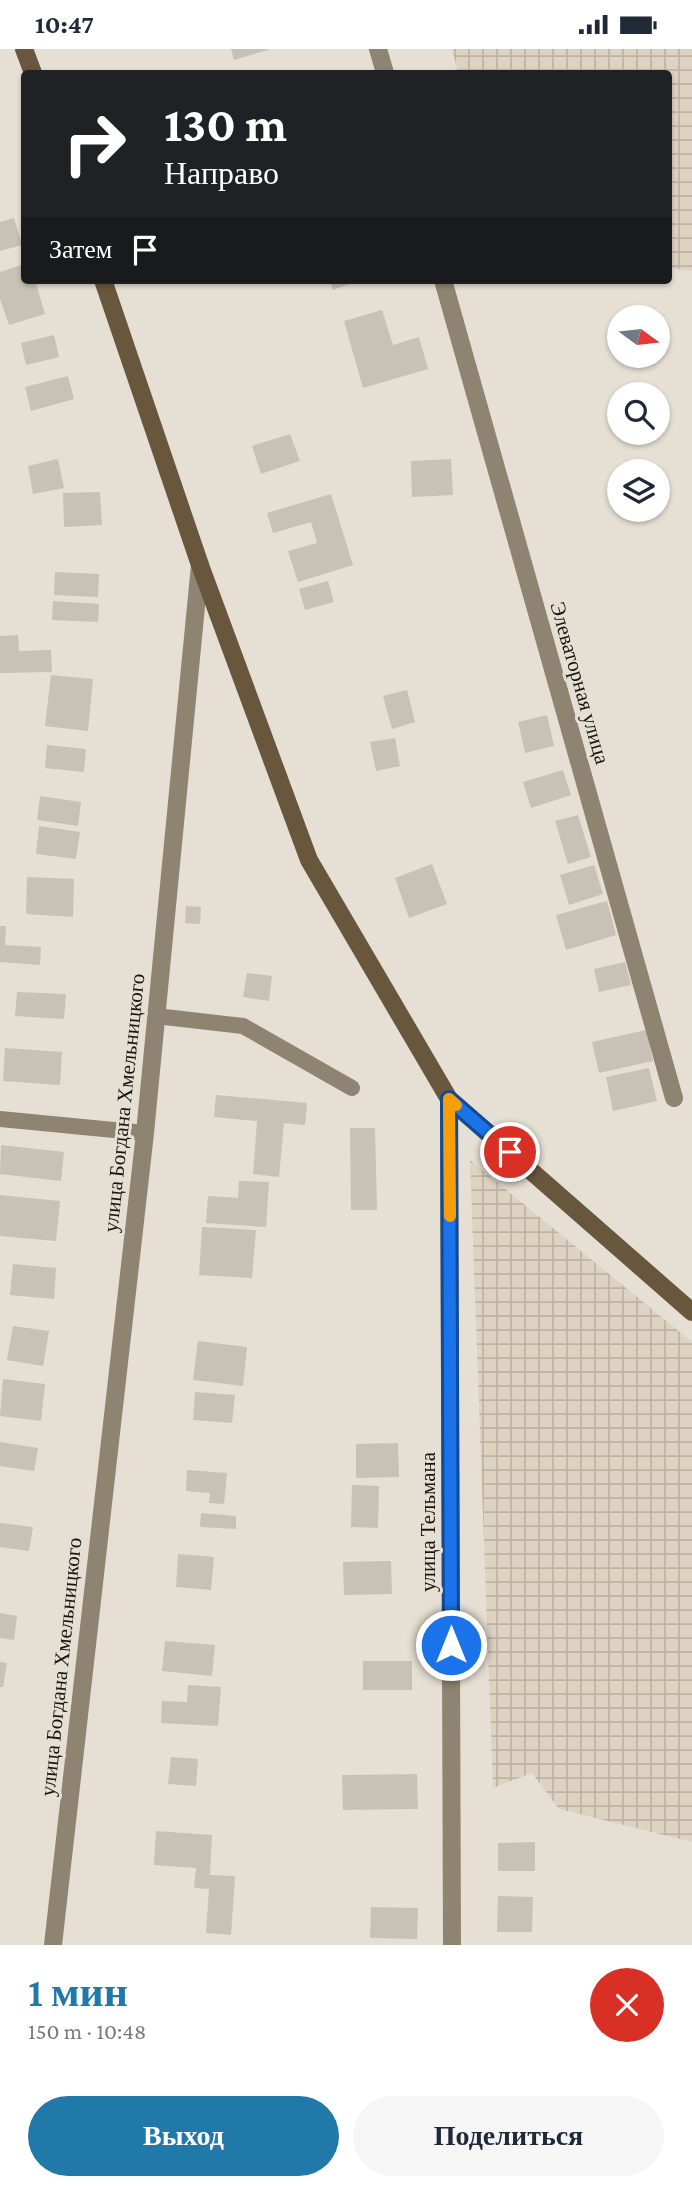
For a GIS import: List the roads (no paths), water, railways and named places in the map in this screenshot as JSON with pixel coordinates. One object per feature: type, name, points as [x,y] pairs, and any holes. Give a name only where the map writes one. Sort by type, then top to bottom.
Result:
[{"type":"street","points":[[24,49],[32,70]]},
{"type":"street","points":[[378,49],[384,70]]},
{"type":"street","name":"улица Богдана Хмельницкого","points":[[53,1945],[145,1133],[200,565],[104,284]]},
{"type":"street","name":"Элеваторная улица","points":[[444,284],[674,1098]]},
{"type":"street","points":[[200,565],[309,860],[449,1099],[692,1311]]},
{"type":"street","name":"улица Тельмана","points":[[449,1099],[452,1945]]},
{"type":"lane","points":[[156,1016],[243,1026],[352,1088]]},
{"type":"lane","points":[[0,1119],[145,1133]]}]
